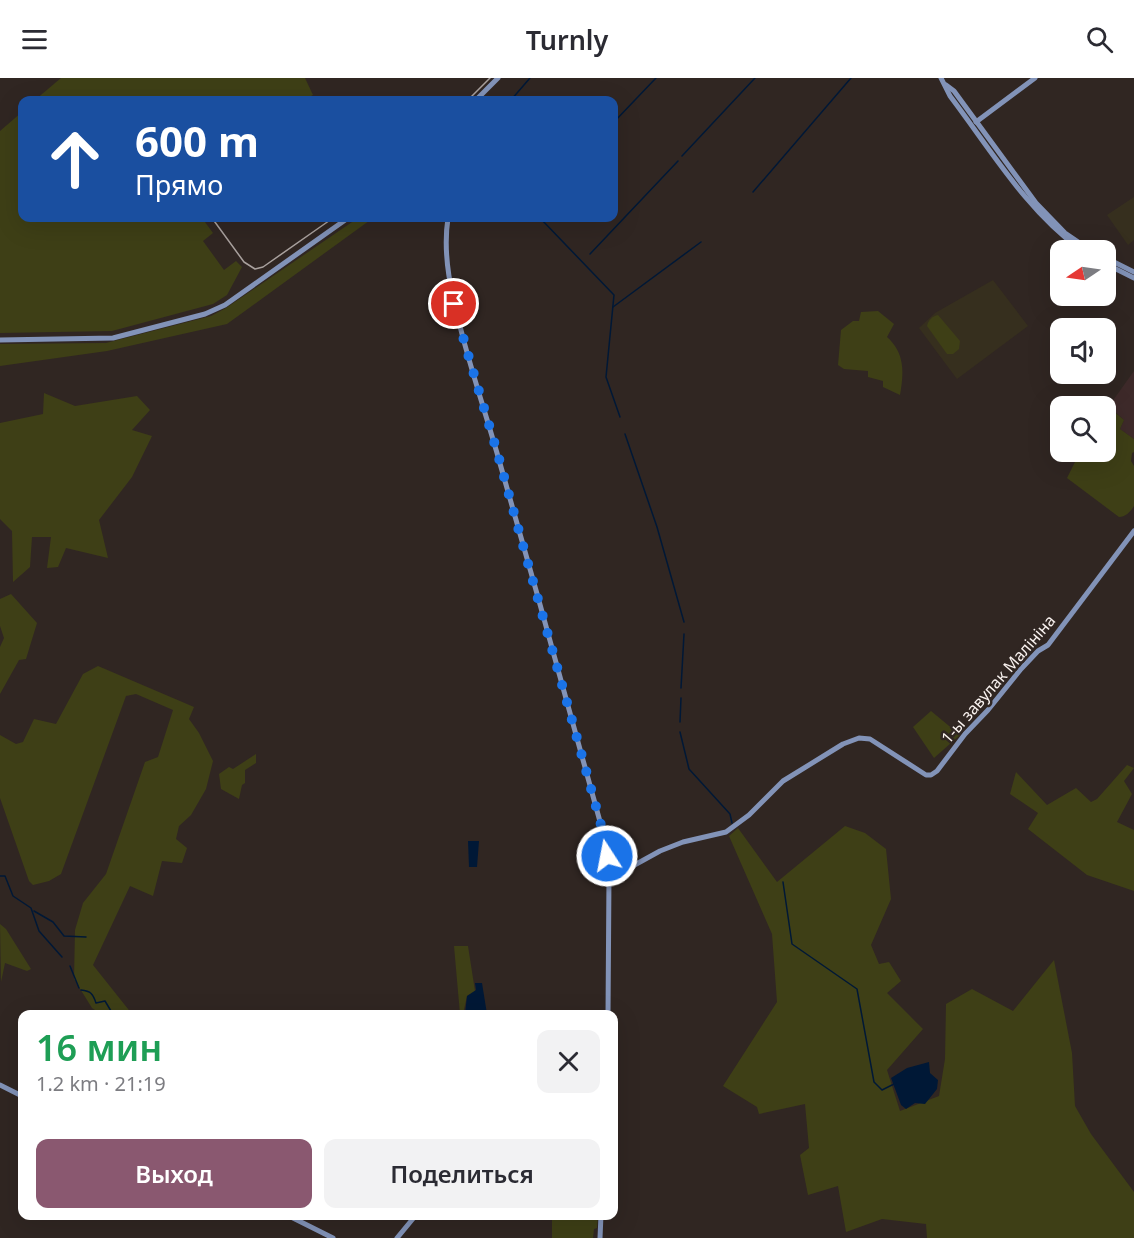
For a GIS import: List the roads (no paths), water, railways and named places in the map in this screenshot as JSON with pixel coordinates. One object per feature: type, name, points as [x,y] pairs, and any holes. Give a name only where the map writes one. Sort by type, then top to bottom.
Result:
[{"type":"main road","points":[[480,96],[498,78]]},
{"type":"main road","points":[[941,78],[950,96],[1036,203],[1076,240]]},
{"type":"main road","points":[[974,123],[1035,78]]},
{"type":"main road","points":[[974,123],[1029,203],[1054,230],[1068,240]]},
{"type":"main road","points":[[0,340],[107,339],[205,314],[225,305],[342,222]]},
{"type":"main road","points":[[447,222],[447,268],[454,304],[604,836],[609,876],[608,1010]]},
{"type":"main road","points":[[1116,263],[1134,272]]},
{"type":"main road","points":[[1116,269],[1134,278]]},
{"type":"main road","name":"1-ы завулак Малініна","points":[[609,876],[620,873],[660,851],[683,842],[726,832],[739,824],[783,781],[843,744],[859,738],[870,739],[926,775],[931,775],[937,771],[965,734],[1021,669],[1038,651],[1048,645],[1134,531]]},
{"type":"main road","points":[[0,1085],[18,1094]]},
{"type":"main road","points":[[297,1220],[333,1238]]},
{"type":"main road","points":[[397,1238],[412,1220]]},
{"type":"main road","points":[[600,1238],[601,1220]]},
{"type":"water","points":[[468,841],[479,841],[477,867],[469,867]]},
{"type":"water","points":[[475,983],[482,983],[486,1010],[465,1010],[467,996],[476,990]]},
{"type":"water","points":[[929,1062],[930,1073],[938,1080],[937,1089],[925,1104],[915,1103],[906,1109],[901,1105],[891,1078],[907,1068]]},
{"type":"waterway","points":[[514,96],[530,78]]},
{"type":"waterway","points":[[618,118],[656,78]]},
{"type":"waterway","points":[[682,156],[755,78]]},
{"type":"waterway","points":[[753,192],[851,78]]},
{"type":"waterway","points":[[590,254],[678,161]]},
{"type":"waterway","points":[[544,222],[614,295],[606,377],[620,417]]},
{"type":"waterway","points":[[613,307],[701,242]]},
{"type":"waterway","points":[[625,434],[657,527],[684,622]]},
{"type":"waterway","points":[[681,688],[684,634]]},
{"type":"waterway","points":[[680,722],[681,698]]},
{"type":"waterway","points":[[680,732],[689,769],[730,814],[732,823]]},
{"type":"waterway","points":[[0,876],[5,876],[13,896],[31,908],[39,931],[62,957]]},
{"type":"waterway","points":[[783,882],[792,944],[857,989],[874,1082],[882,1090],[896,1083]]},
{"type":"waterway","points":[[34,911],[53,922],[64,936],[86,937]]},
{"type":"waterway","points":[[70,966],[79,988]]},
{"type":"waterway","points":[[81,990],[91,994],[96,1003],[105,1001],[110,1010]]},
{"type":"tram line","points":[[472,96],[490,78]]},
{"type":"tram line","points":[[215,222],[244,262],[255,269],[263,267],[327,222]]}]
